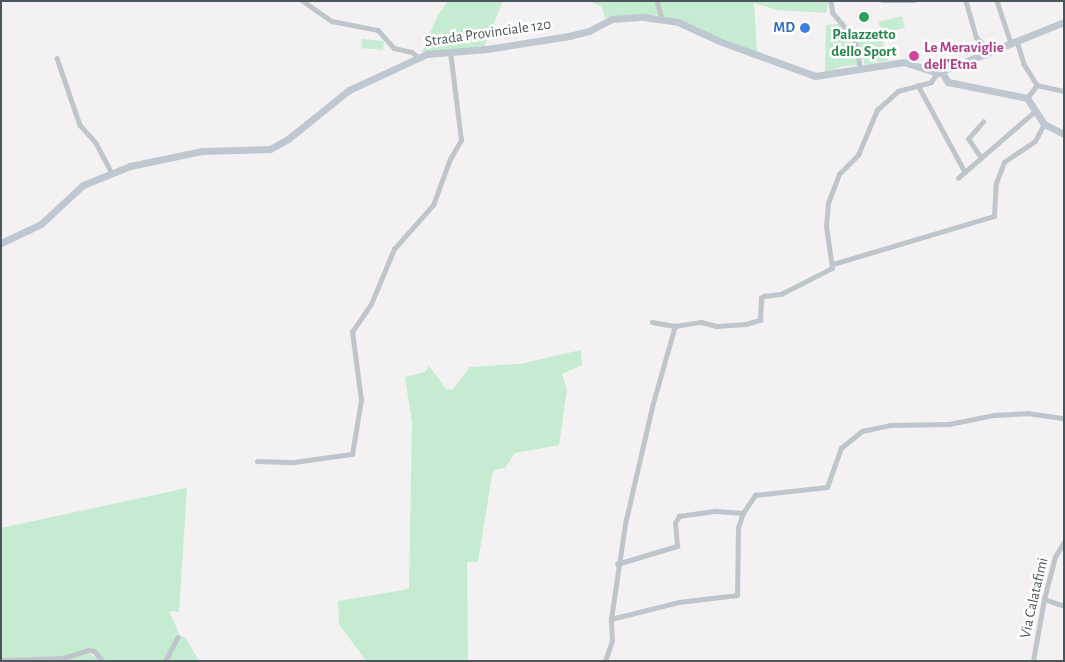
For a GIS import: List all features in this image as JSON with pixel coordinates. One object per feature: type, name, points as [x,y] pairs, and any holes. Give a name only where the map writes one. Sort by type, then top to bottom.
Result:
[{"type":"street","points":[[303,1],[332,20],[378,30],[394,48],[412,52],[418,57]]},
{"type":"street","points":[[657,1],[662,18]]},
{"type":"street","points":[[831,1],[834,13],[855,40],[861,70]]},
{"type":"street","points":[[882,1],[915,1]]},
{"type":"street","points":[[966,1],[976,37],[991,51]]},
{"type":"street","points":[[996,1],[1024,64],[1038,86],[1064,90]]},
{"type":"street","name":"Strada Provinciale 120","points":[[1,243],[41,224],[76,189],[112,173],[192,153],[270,149],[288,139],[348,90],[418,57],[576,34],[619,18],[662,18],[807,74],[823,77],[904,62],[939,72],[948,82],[1026,98]]},
{"type":"street","points":[[833,264],[828,255],[826,226],[832,188],[847,163],[858,155],[877,110],[898,90],[931,82],[939,72],[1064,22]]},
{"type":"street","points":[[257,461],[294,462],[352,454],[361,403],[352,332],[374,298],[394,249],[433,205],[450,159],[461,140],[450,52]]},
{"type":"street","points":[[57,58],[80,125],[96,143],[112,173]]},
{"type":"street","points":[[918,85],[965,172]]},
{"type":"street","points":[[1038,86],[1026,98],[1044,124],[1064,134]]},
{"type":"street","points":[[958,178],[1034,112]]},
{"type":"street","points":[[981,158],[968,139],[983,122]]},
{"type":"street","points":[[652,322],[675,326],[701,322],[733,327],[760,320],[761,298],[781,294],[832,268],[833,264],[994,216],[996,183],[1004,162],[1035,141],[1044,124]]},
{"type":"street","points":[[605,661],[612,641],[611,618],[617,564],[653,404],[675,326]]},
{"type":"street","points":[[611,618],[615,620],[679,602],[737,596],[738,528],[743,513],[755,495],[830,486],[838,452],[862,431],[909,423],[949,424],[994,415],[1027,413],[1064,418]]},
{"type":"street","points":[[617,564],[677,546],[675,523],[679,516],[716,511],[743,513]]},
{"type":"street","name":"Via Calatafimi","points":[[1033,661],[1044,599],[1055,557],[1064,542]]},
{"type":"street","points":[[1044,599],[1064,606]]},
{"type":"street","points":[[166,661],[178,637]]},
{"type":"street","points":[[1,660],[63,658],[89,650],[103,661]]},
{"type":"green space","points":[[448,1],[503,1],[484,47],[422,52],[438,15]]},
{"type":"green space","points":[[590,1],[655,1],[660,15],[605,18],[602,7]]},
{"type":"green space","points":[[658,1],[829,1],[826,13],[777,10],[754,3],[757,52],[663,16]]},
{"type":"green space","points":[[902,16],[905,28],[882,33],[879,22]]},
{"type":"green space","points":[[840,24],[854,41],[859,65],[843,66],[825,73],[826,25]]},
{"type":"green space","points":[[880,35],[889,60],[865,65],[857,41]]},
{"type":"green space","points":[[362,39],[384,41],[383,50],[361,48]]},
{"type":"green space","points":[[581,350],[582,365],[562,374],[567,389],[559,445],[515,453],[505,468],[494,470],[492,475],[478,562],[467,562],[468,661],[366,661],[339,624],[338,601],[409,589],[412,422],[405,377],[425,372],[429,366],[446,389],[452,390],[470,367],[520,364]]},
{"type":"green space","points":[[187,488],[179,612],[169,611],[179,633],[163,661],[105,661],[94,649],[63,656],[1,658],[1,528]]},
{"type":"green space","points":[[183,636],[199,661],[167,661],[177,641]]},
{"type":"green space","points":[[89,653],[100,661],[50,661],[63,660]]},
{"type":"place","name":"Palazzetto dello Sport","points":[[864,17]]},
{"type":"place","name":"MD","points":[[805,28]]},
{"type":"place","name":"Le Meraviglie dell'Etna","points":[[914,56]]}]
